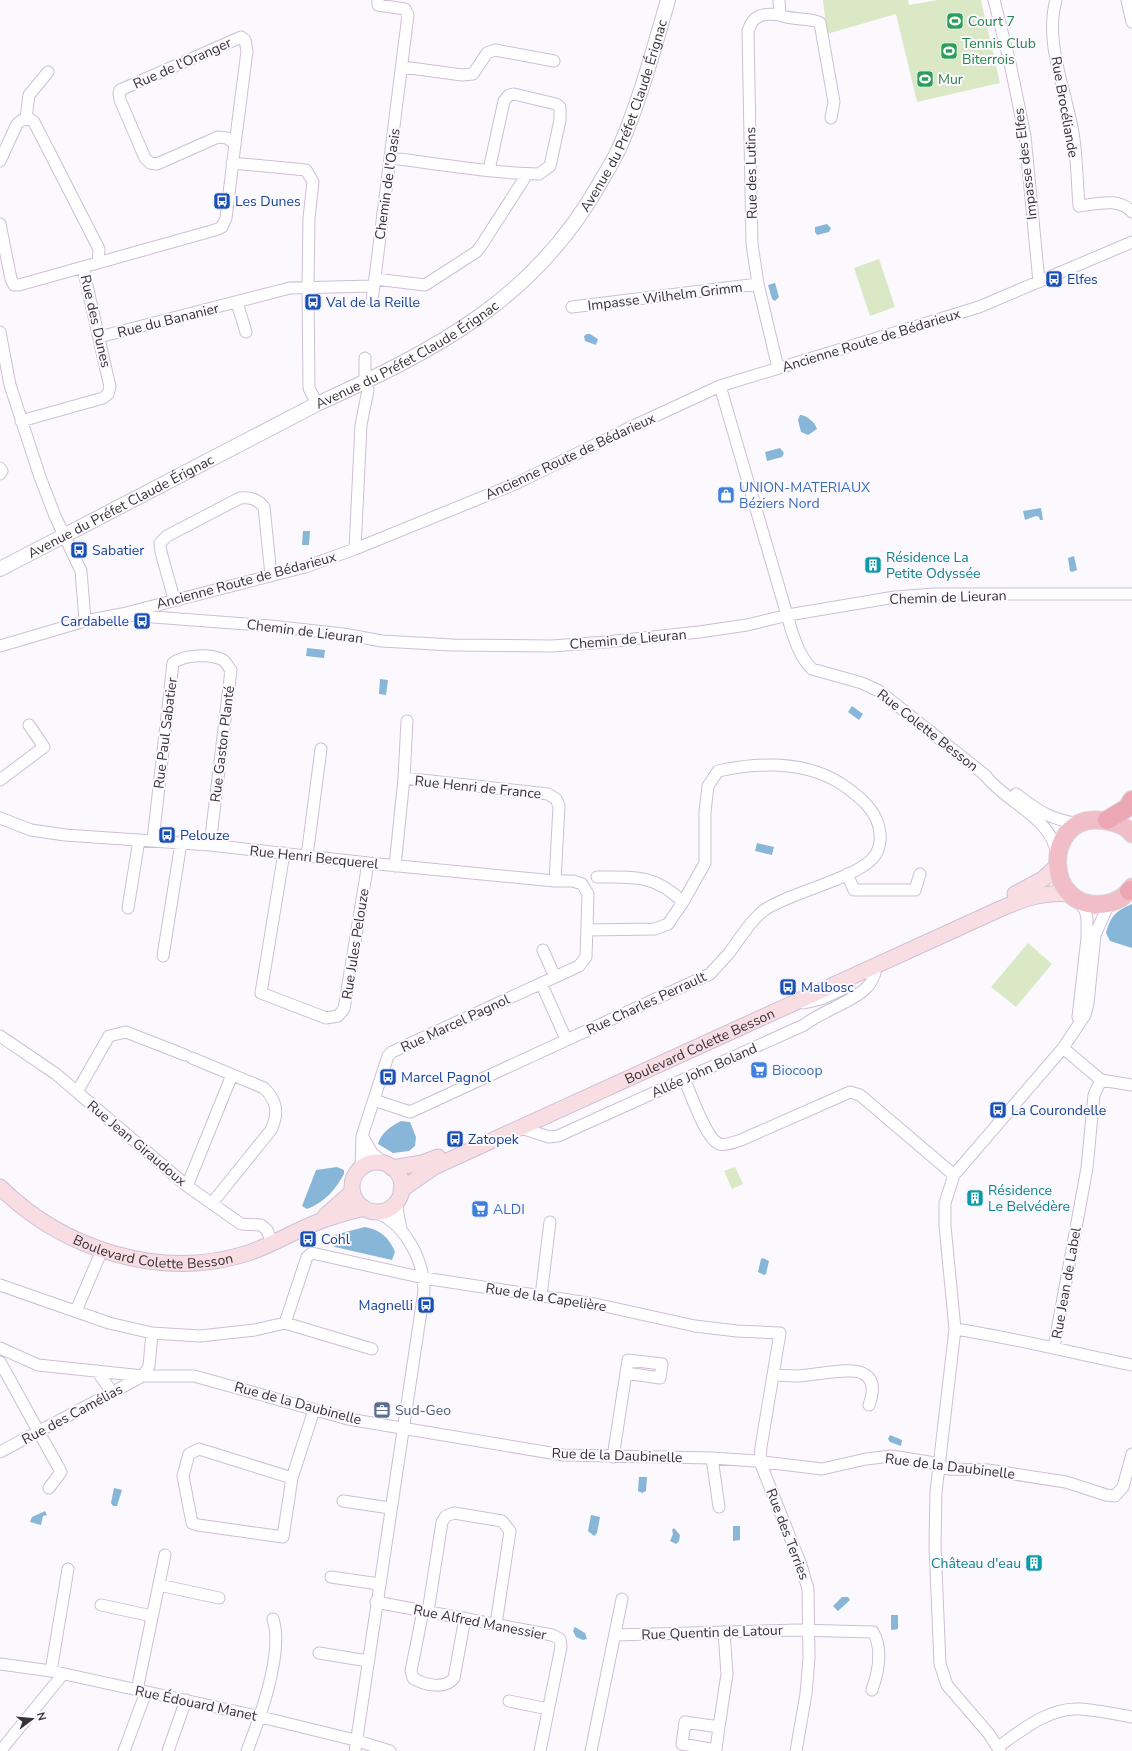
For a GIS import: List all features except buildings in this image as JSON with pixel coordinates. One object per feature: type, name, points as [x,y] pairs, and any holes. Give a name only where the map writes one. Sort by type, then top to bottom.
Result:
[{"type":"highway","points":[[1107,820],[1127,808],[1132,800]]},
{"type":"main road","points":[[1131,890],[1120,899],[1111,903],[1099,904],[1074,896],[1063,886],[1057,861],[1061,843],[1069,832],[1080,824],[1093,820],[1107,820],[1132,832]]},
{"type":"main road","name":"Boulevard Colette Besson","points":[[389,1166],[413,1165],[430,1160],[798,994],[1026,889],[1043,879],[1057,861]]},
{"type":"main road","name":"Boulevard Colette Besson","points":[[400,1194],[434,1167],[794,1003],[878,968],[1029,896],[1059,893],[1074,896]]},
{"type":"main road","points":[[372,1162],[389,1166],[400,1178],[400,1194],[389,1208],[370,1210],[355,1199],[352,1192],[353,1179],[361,1168],[372,1162]]},
{"type":"main road","name":"Boulevard Colette Besson","points":[[0,1187],[31,1213],[58,1230],[102,1250],[132,1259],[158,1262],[210,1263],[232,1258],[272,1243],[317,1222],[370,1210]]},
{"type":"main road","name":"Boulevard Colette Besson","points":[[317,1222],[352,1192]]},
{"type":"street","name":"Chemin de l'Oasis","points":[[372,302],[403,67],[408,15],[405,8],[378,5],[378,0]]},
{"type":"street","name":"Avenue du Préfet Claude Érignac","points":[[0,569],[66,536],[317,404],[365,382],[439,344],[474,322],[521,284],[559,244],[590,200],[621,145],[645,77],[668,0]]},
{"type":"street","points":[[779,0],[780,15]]},
{"type":"street","name":"Impasse des Elfes","points":[[994,0],[1010,63],[1025,136],[1039,282]]},
{"type":"street","name":"Rue Brocéliande","points":[[1056,0],[1052,15],[1052,35],[1073,134],[1079,206],[1116,202],[1126,206],[1132,212]]},
{"type":"street","points":[[1127,0],[1132,22]]},
{"type":"street","name":"Rue des Lutins","points":[[778,368],[758,284],[752,244],[748,31],[750,22],[760,15],[780,15],[788,19],[816,20],[820,23],[834,102],[831,118]]},
{"type":"street","name":"Rue de l'Oranger","points":[[241,37],[245,40],[247,51],[235,144],[227,138],[218,137],[157,164],[150,163],[145,158],[120,100],[119,93],[123,88],[241,37]]},
{"type":"street","points":[[403,67],[462,75],[473,74],[487,53],[495,50],[554,61]]},
{"type":"street","points":[[26,118],[29,95],[48,72]]},
{"type":"street","points":[[391,158],[489,170],[525,174],[540,174],[550,166],[560,120],[560,107],[556,104],[514,94],[509,95],[504,101],[489,170]]},
{"type":"street","points":[[0,161],[17,124],[26,118]]},
{"type":"street","points":[[26,118],[34,122],[99,249],[98,263]]},
{"type":"street","name":"Rue des Dunes","points":[[21,421],[103,398],[108,394],[110,387],[83,268],[222,227],[226,218],[235,144]]},
{"type":"street","points":[[232,163],[306,170],[313,182],[309,218],[309,388],[317,404]]},
{"type":"street","name":"Rue du Bananier","points":[[99,337],[237,303],[290,288],[374,282],[425,286],[476,252],[525,174]]},
{"type":"street","points":[[0,224],[11,279],[14,285],[19,286],[83,268]]},
{"type":"street","name":"Ancienne Route de Bédarieux","points":[[0,646],[85,621],[122,614],[174,599],[305,567],[355,549],[515,484],[627,429],[720,386],[936,322],[979,307],[1132,242]]},
{"type":"street","name":"Impasse Wilhelm Grimm","points":[[572,307],[758,284]]},
{"type":"street","name":"Rue du Bananier","points":[[237,303],[246,332]]},
{"type":"street","points":[[0,332],[10,385],[21,421],[55,516],[66,536],[81,571],[85,621]]},
{"type":"street","points":[[355,549],[361,432],[368,390],[365,382],[365,358]]},
{"type":"street","name":"Rue Colette Besson","points":[[720,386],[800,654],[812,669],[862,683],[879,691],[986,775],[992,784],[1031,815],[1049,833],[1056,844],[1057,861]]},
{"type":"street","points":[[0,468],[2,471],[0,474]]},
{"type":"street","points":[[174,599],[161,552],[160,543],[167,536],[240,498],[250,497],[259,501],[264,507],[271,575]]},
{"type":"street","name":"Chemin de Lieuran","points":[[122,614],[336,633],[382,641],[452,645],[545,646],[606,642],[699,632],[747,625],[788,615],[888,598],[934,594],[1132,594]]},
{"type":"street","name":"Rue Paul Sabatier","points":[[153,840],[173,663],[179,658],[209,656]]},
{"type":"street","name":"Rue Gaston Planté","points":[[209,656],[224,660],[231,670],[210,845]]},
{"type":"street","points":[[404,778],[407,721]]},
{"type":"street","points":[[0,780],[44,747],[29,725]]},
{"type":"street","points":[[307,856],[320,749]]},
{"type":"street","name":"Rue Charles Perrault","points":[[374,1100],[410,1112],[710,974],[729,953],[749,925],[763,911],[777,903],[860,869],[876,855],[881,840],[880,825],[874,814],[863,801],[842,785],[817,771],[788,765],[734,767],[718,771],[708,786],[705,812],[705,864],[683,902],[668,924],[655,930],[587,930]]},
{"type":"street","name":"Rue Colette Besson","points":[[986,775],[996,778],[1038,810],[1058,820],[1080,824]]},
{"type":"street","name":"Rue Henri de France","points":[[395,866],[404,778],[548,794],[556,799],[559,806],[555,881]]},
{"type":"street","name":"Rue Henri Becquerel","points":[[0,818],[31,830],[49,833],[181,842],[395,866],[555,881],[573,881],[582,884],[588,894],[587,930]]},
{"type":"street","points":[[128,908],[139,840]]},
{"type":"street","points":[[163,956],[181,842]]},
{"type":"street","name":"Rue Jules Pelouze","points":[[284,853],[261,993],[326,1018],[338,1016],[344,1009],[368,863]]},
{"type":"street","points":[[847,874],[854,890],[916,890],[920,874]]},
{"type":"street","points":[[597,877],[640,877],[660,884],[683,902]]},
{"type":"street","points":[[1074,896],[1085,910],[1087,918],[1087,938],[1077,1026]]},
{"type":"street","points":[[1111,903],[1106,910],[1095,935],[1088,1003],[1085,1015],[1063,1048],[954,1175],[945,1203],[955,1329],[938,1466],[935,1546],[940,1664],[946,1685],[999,1749],[1043,1717],[1062,1711],[1080,1709],[1132,1717]]},
{"type":"street","name":"Rue Marcel Pagnol","points":[[361,1168],[362,1136],[388,1056],[392,1052],[579,966],[586,957],[587,930]]},
{"type":"street","points":[[543,950],[556,976]]},
{"type":"street","points":[[794,1003],[806,1003],[821,999],[878,968]]},
{"type":"street","name":"Allée John Boland","points":[[521,1128],[549,1137],[558,1136],[804,1025],[817,1015],[868,987],[878,968]]},
{"type":"street","points":[[541,983],[566,1040]]},
{"type":"street","points":[[817,1015],[821,999]]},
{"type":"street","points":[[77,1092],[109,1036],[126,1032],[264,1088],[272,1095],[276,1107],[276,1119],[271,1130],[212,1203]]},
{"type":"street","name":"Rue Jean Giraudoux","points":[[1,1039],[56,1074],[187,1186],[241,1224],[261,1225],[267,1230],[272,1243]]},
{"type":"street","points":[[1063,1048],[1101,1080],[1132,1085]]},
{"type":"street","points":[[187,1186],[232,1075]]},
{"type":"street","points":[[684,1079],[711,1137],[720,1144],[728,1145],[850,1092],[860,1095],[954,1175]]},
{"type":"street","name":"Rue Jean de Label","points":[[1054,1347],[1087,1168],[1094,1095],[1101,1080]]},
{"type":"street","points":[[362,1136],[372,1153],[389,1166]]},
{"type":"street","points":[[400,1194],[397,1208],[401,1230]]},
{"type":"street","points":[[356,1746],[390,1508],[424,1291],[424,1278],[414,1253],[401,1230],[386,1216],[370,1210]]},
{"type":"street","points":[[541,1296],[550,1222]]},
{"type":"street","points":[[76,1311],[102,1250]]},
{"type":"street","name":"Rue de la Capelière","points":[[285,1324],[307,1257],[312,1253],[424,1278],[602,1306],[695,1326],[737,1331],[780,1333],[774,1375]]},
{"type":"street","points":[[0,1285],[109,1323],[152,1333],[200,1336],[255,1330],[285,1324],[372,1349]]},
{"type":"street","points":[[955,1329],[1054,1347],[1097,1359],[1132,1365]]},
{"type":"street","points":[[143,1376],[149,1366],[152,1333]]},
{"type":"street","name":"Rue de la Daubinelle","points":[[0,1348],[38,1365],[143,1376],[194,1376],[214,1380],[348,1419],[563,1455],[712,1458],[822,1469],[866,1459],[891,1456],[929,1462],[938,1466],[949,1468],[988,1470],[1066,1482],[1106,1495],[1115,1496],[1123,1486],[1132,1454]]},
{"type":"street","points":[[0,1362],[38,1433],[61,1472],[49,1488]]},
{"type":"street","points":[[97,1370],[112,1392]]},
{"type":"street","points":[[760,1462],[761,1447],[774,1375],[800,1376],[848,1371],[861,1372],[869,1378],[873,1387],[873,1394],[868,1405]]},
{"type":"street","points":[[613,1457],[626,1372]]},
{"type":"street","name":"Rue des Camélias","points":[[0,1452],[143,1376]]},
{"type":"street","points":[[292,1478],[198,1449],[189,1454],[183,1476],[192,1523],[198,1526],[283,1537],[292,1478],[314,1410]]},
{"type":"street","points":[[712,1458],[719,1507]]},
{"type":"street","name":"Rue des Terries","points":[[760,1462],[801,1565],[808,1589],[809,1658],[806,1694],[796,1751]]},
{"type":"street","points":[[343,1501],[390,1508]]},
{"type":"street","points":[[465,1618],[454,1678],[450,1684],[444,1686],[418,1681],[413,1678],[411,1671],[425,1611],[442,1522],[446,1516],[454,1513],[502,1521],[510,1531],[496,1624]]},
{"type":"street","points":[[124,1751],[142,1691],[152,1616],[165,1555]]},
{"type":"street","points":[[51,1672],[68,1569]]},
{"type":"street","points":[[332,1577],[379,1584]]},
{"type":"street","points":[[159,1585],[219,1598]]},
{"type":"street","points":[[591,1751],[616,1635],[622,1599]]},
{"type":"street","name":"Rue Alfred Manessier","points":[[376,1602],[552,1635],[560,1639],[561,1647],[540,1751]]},
{"type":"street","points":[[102,1604],[152,1616]]},
{"type":"street","points":[[247,1751],[261,1717],[272,1671],[277,1630],[273,1619]]},
{"type":"street","name":"Rue Quentin de Latour","points":[[616,1635],[797,1630],[873,1632],[878,1640],[878,1673],[872,1690]]},
{"type":"street","points":[[719,1727],[727,1674],[724,1632]]},
{"type":"street","points":[[319,1653],[368,1661]]},
{"type":"street","name":"Rue Édouard Manet","points":[[0,1664],[63,1674],[186,1700],[261,1717],[356,1746],[390,1751]]},
{"type":"street","points":[[2,1749],[63,1674]]},
{"type":"street","points":[[168,1751],[186,1700]]},
{"type":"street","points":[[509,1701],[548,1709]]},
{"type":"green space","name":"Tennis Club Biterrois","points":[[823,0],[908,0],[909,5],[938,0],[981,0],[1000,83],[917,102],[896,14],[827,34]]},
{"type":"green space","points":[[879,259],[895,307],[870,316],[854,268]]},
{"type":"green space","points":[[1028,943],[1052,964],[1016,1007],[991,987]]},
{"type":"green space","points":[[735,1167],[743,1184],[732,1189],[724,1171]]},
{"type":"water","points":[[827,224],[831,228],[829,232],[817,235],[815,232],[815,227]]},
{"type":"water","points":[[775,283],[779,297],[775,301],[772,299],[768,285]]},
{"type":"water","points":[[590,334],[598,339],[596,345],[585,341],[584,336]]},
{"type":"water","points":[[800,415],[810,419],[817,429],[808,435],[801,432],[798,420]]},
{"type":"water","points":[[780,448],[784,453],[782,457],[767,461],[765,452]]},
{"type":"water","points":[[1041,508],[1043,520],[1040,520],[1039,517],[1036,516],[1025,520],[1023,511]]},
{"type":"water","points":[[303,531],[310,531],[309,545],[302,545]]},
{"type":"water","points":[[1074,556],[1077,570],[1072,572],[1070,571],[1068,558]]},
{"type":"water","points":[[307,648],[325,650],[324,658],[306,656]]},
{"type":"water","points":[[380,679],[388,680],[386,695],[379,694]]},
{"type":"water","points":[[852,706],[863,714],[859,720],[848,712]]},
{"type":"water","points":[[757,843],[774,847],[772,855],[755,851]]},
{"type":"water","points":[[1132,904],[1132,948],[1110,941],[1106,933],[1115,914]]},
{"type":"water","points":[[401,1121],[410,1122],[416,1137],[415,1146],[409,1151],[393,1153],[378,1144],[379,1140],[387,1130]]},
{"type":"water","points":[[337,1167],[344,1170],[344,1174],[333,1190],[319,1203],[307,1209],[302,1206],[316,1170]]},
{"type":"water","points":[[365,1227],[380,1232],[387,1238],[395,1252],[392,1260],[335,1247],[331,1242],[334,1235]]},
{"type":"water","points":[[763,1258],[769,1261],[766,1274],[764,1275],[758,1272],[761,1259]]},
{"type":"water","points":[[890,1435],[902,1440],[901,1446],[890,1442],[888,1439]]},
{"type":"water","points":[[639,1477],[647,1477],[646,1491],[642,1493],[638,1491]]},
{"type":"water","points":[[114,1488],[122,1490],[117,1506],[113,1506],[111,1503]]},
{"type":"water","points":[[45,1511],[47,1515],[43,1516],[41,1525],[30,1522],[32,1517]]},
{"type":"water","points":[[591,1515],[600,1517],[597,1533],[594,1536],[588,1531]]},
{"type":"water","points":[[733,1526],[740,1526],[740,1540],[733,1541]]},
{"type":"water","points":[[674,1528],[680,1535],[679,1541],[676,1544],[670,1541],[673,1534],[672,1530]]},
{"type":"water","points":[[842,1597],[848,1597],[850,1600],[838,1611],[833,1606]]},
{"type":"water","points":[[891,1615],[898,1615],[898,1629],[891,1630]]},
{"type":"water","points":[[575,1627],[585,1633],[587,1639],[583,1640],[576,1637],[573,1631]]},
{"type":"place","name":"Court 7","points":[[955,21]]},
{"type":"place","name":"Tennis Club Biterrois","points":[[949,51]]},
{"type":"place","name":"Mur","points":[[925,79]]},
{"type":"place","name":"Les Dunes","points":[[222,201]]},
{"type":"place","name":"Elfes","points":[[1054,279]]},
{"type":"place","name":"Val de la Reille","points":[[313,302]]},
{"type":"place","name":"UNION-MATERIAUX Béziers Nord","points":[[726,495]]},
{"type":"place","name":"Sabatier","points":[[79,550]]},
{"type":"place","name":"Résidence La Petite Odyssée","points":[[873,565]]},
{"type":"place","name":"Cardabelle","points":[[142,621]]},
{"type":"place","name":"Pelouze","points":[[167,835]]},
{"type":"place","name":"Malbosc","points":[[788,987]]},
{"type":"place","name":"Biocoop","points":[[759,1070]]},
{"type":"place","name":"Marcel Pagnol","points":[[388,1077]]},
{"type":"place","name":"La Courondelle","points":[[998,1110]]},
{"type":"place","name":"Zatopek","points":[[455,1139]]},
{"type":"place","name":"Résidence Le Belvédère","points":[[975,1198]]},
{"type":"place","name":"ALDI","points":[[480,1209]]},
{"type":"place","name":"Cohl","points":[[308,1239]]},
{"type":"place","name":"Magnelli","points":[[426,1305]]},
{"type":"place","name":"Sud-Geo","points":[[382,1410]]},
{"type":"place","name":"Château d'eau","points":[[1034,1563]]}]
